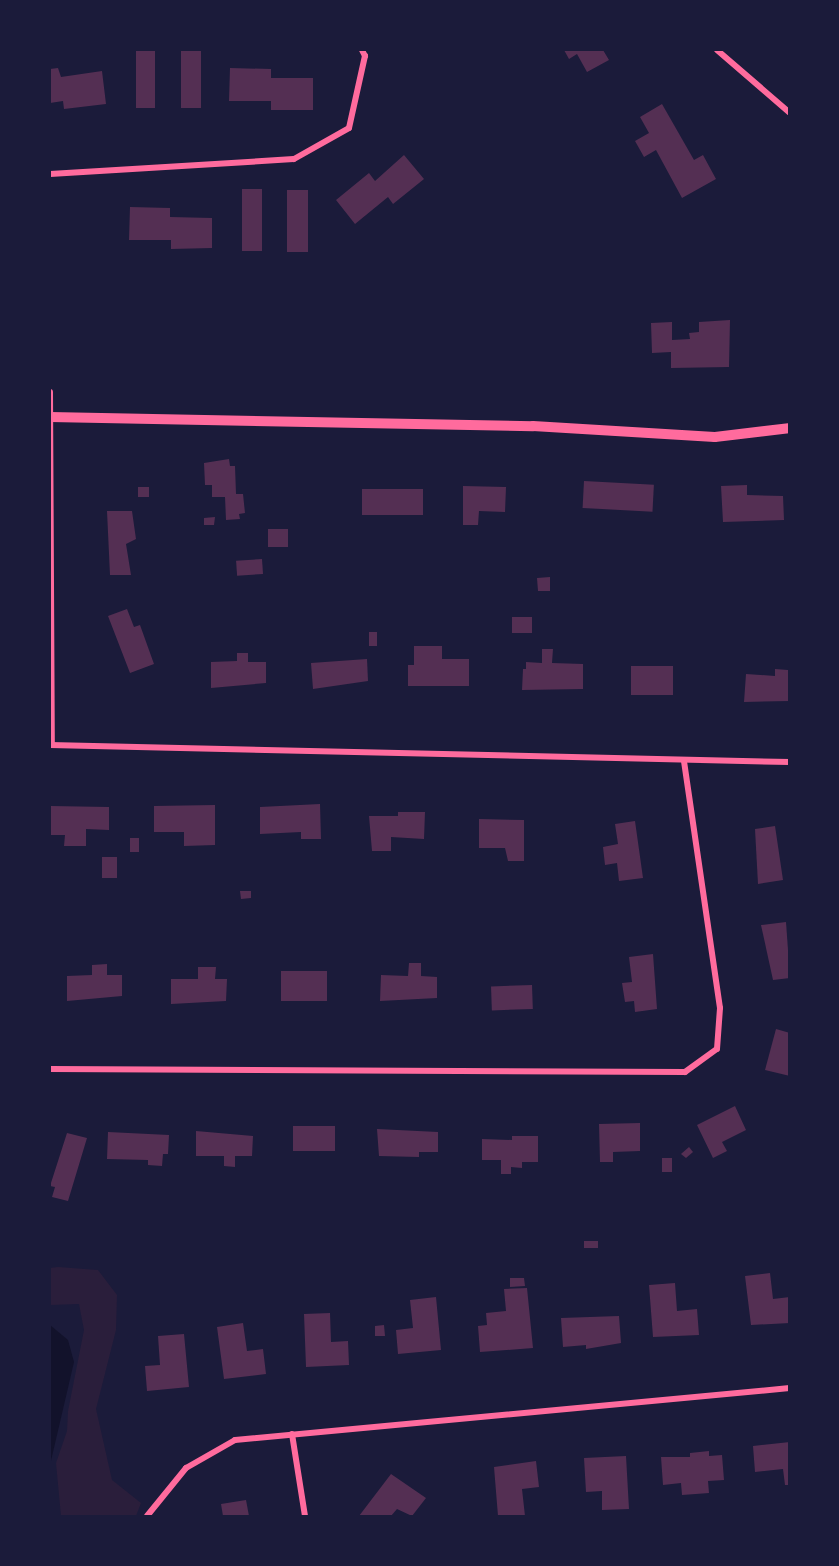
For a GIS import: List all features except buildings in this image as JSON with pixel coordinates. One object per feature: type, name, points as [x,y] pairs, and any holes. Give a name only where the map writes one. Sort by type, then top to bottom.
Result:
[{"type":"street","points":[[50,174],[294,159],[349,128],[365,56],[362,50]]},
{"type":"street","points":[[717,50],[789,112]]},
{"type":"street","points":[[50,392],[51,745],[789,762]]},
{"type":"street","points":[[51,417],[533,426],[715,436],[789,428]]},
{"type":"street","points":[[50,1069],[685,1072],[717,1049],[720,1008],[684,761]]},
{"type":"street","points":[[147,1516],[186,1468],[235,1440],[789,1389]]},
{"type":"street","points":[[292,1434],[305,1516]]},
{"type":"shaded area","points":[[50,1268],[98,1270],[117,1295],[116,1330],[96,1409],[112,1480],[141,1503],[136,1516],[61,1516],[56,1463],[67,1431],[68,1411],[84,1330],[79,1304],[50,1305]]},
{"type":"shaded area","points":[[50,1325],[68,1340],[74,1362],[50,1465]]}]
